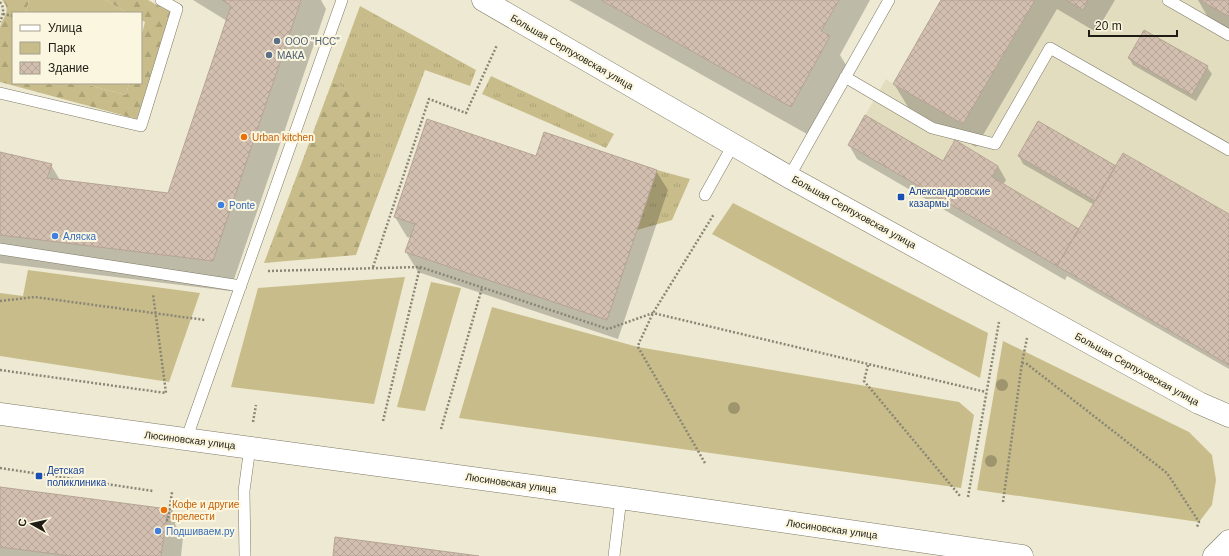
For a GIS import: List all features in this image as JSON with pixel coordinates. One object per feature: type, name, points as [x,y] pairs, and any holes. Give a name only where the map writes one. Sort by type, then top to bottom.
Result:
[{"type":"main road","name":"Большая Серпуховская улица","points":[[483,0],[789,177],[1199,403],[1229,416]]},
{"type":"main road","points":[[1199,403],[1229,432]]},
{"type":"main road","name":"Люсиновская улица","points":[[0,414],[621,498],[1022,556]]},
{"type":"main road","points":[[1214,556],[1229,541]]},
{"type":"lane","points":[[0,93],[141,126],[176,9],[161,0]]},
{"type":"lane","points":[[186,440],[342,0]]},
{"type":"lane","points":[[789,177],[889,0]]},
{"type":"lane","points":[[1168,0],[1229,35]]},
{"type":"lane","points":[[845,77],[932,128],[995,144],[1050,48],[1229,150]]},
{"type":"lane","points":[[705,195],[733,144]]},
{"type":"lane","points":[[0,249],[241,286]]},
{"type":"lane","points":[[245,556],[244,491],[250,447]]},
{"type":"lane","points":[[614,556],[621,498]]},
{"type":"path","points":[[0,2],[3,5],[3,14],[0,22]]},
{"type":"path","points":[[3,14],[12,16]]},
{"type":"path","points":[[373,267],[429,99],[466,113],[497,45]]},
{"type":"path","points":[[705,463],[638,347],[638,343],[653,313],[717,209]]},
{"type":"path","points":[[245,272],[373,267],[420,267],[608,329],[653,313],[986,392]]},
{"type":"path","points":[[383,421],[420,267]]},
{"type":"path","points":[[0,370],[166,393],[150,272]]},
{"type":"path","points":[[441,429],[482,288]]},
{"type":"path","points":[[0,301],[35,297],[205,320]]},
{"type":"path","points":[[968,497],[1000,318]]},
{"type":"path","points":[[1003,502],[1022,363],[1028,334]]},
{"type":"path","points":[[1022,363],[1027,364],[1167,473],[1199,522],[1197,527]]},
{"type":"path","points":[[868,365],[864,381],[960,496]]},
{"type":"path","points":[[0,468],[153,492]]},
{"type":"path","points":[[166,520],[168,520],[172,492]]},
{"type":"shaded area","points":[[942,0],[1229,0],[1229,214],[1123,153],[1057,266],[848,145],[886,79],[893,84]]},
{"type":"green space","points":[[2,0],[29,0],[26,12],[12,12],[12,84],[85,84],[126,95],[129,84],[142,84],[142,34],[145,22],[142,20],[142,12],[126,12],[105,0],[148,0],[170,12],[137,119],[0,82],[0,28],[6,15],[5,4]]},
{"type":"green space","points":[[29,0],[105,0],[126,12],[26,12]]},
{"type":"green space","points":[[360,6],[476,70],[470,86],[425,70],[370,216],[370,103],[332,82]]},
{"type":"green space","points":[[491,76],[614,134],[606,148],[482,94]]},
{"type":"green space","points":[[332,82],[370,102],[370,216],[356,255],[264,263]]},
{"type":"green space","points":[[85,84],[129,84],[126,95]]},
{"type":"green space","points":[[657,170],[690,179],[672,220],[637,230]]},
{"type":"green space","points":[[733,203],[988,333],[980,378],[712,234]]},
{"type":"green space","points":[[28,270],[200,293],[169,382],[0,356],[0,293],[23,296]]},
{"type":"green space","points":[[405,277],[374,404],[231,387],[258,288]]},
{"type":"green space","points":[[431,282],[461,288],[425,411],[397,407]]},
{"type":"green space","points":[[492,307],[638,347],[959,402],[974,415],[961,488],[459,418]]},
{"type":"green space","points":[[1003,341],[1189,432],[1212,455],[1216,480],[1212,505],[1199,522],[977,490]]},
{"type":"building","points":[[222,0],[301,0],[213,261],[0,235],[0,152],[52,164],[47,178],[168,193],[231,6]]},
{"type":"building","points":[[601,0],[839,0],[821,31],[830,36],[791,107]]},
{"type":"building","points":[[941,0],[1035,0],[963,124],[893,84]]},
{"type":"building","points":[[1066,0],[1088,0],[1083,10]]},
{"type":"building","points":[[1200,0],[1229,0],[1229,15],[1228,16]]},
{"type":"building","points":[[1144,30],[1208,66],[1192,95],[1128,58]]},
{"type":"building","points":[[865,115],[943,161],[955,140],[998,166],[992,177],[1079,229],[1057,266],[848,145]]},
{"type":"building","points":[[427,119],[536,156],[544,132],[657,170],[607,320],[405,252],[415,224],[394,217]]},
{"type":"building","points":[[1038,121],[1116,166],[1095,201],[1018,156]]},
{"type":"building","points":[[1123,153],[1229,214],[1229,365],[1057,266]]},
{"type":"building","points":[[0,487],[168,509],[161,556],[70,556],[0,547]]},
{"type":"building","points":[[168,509],[172,510],[171,522],[166,521]]},
{"type":"building","points":[[335,537],[479,556],[333,556]]},
{"type":"place","name":"ООО \"НСС\"","points":[[277,41]]},
{"type":"place","name":"МАКА","points":[[269,55]]},
{"type":"place","name":"Urban kitchen","points":[[244,137]]},
{"type":"place","name":"Александровские казармы","points":[[901,197]]},
{"type":"place","name":"Ponte","points":[[221,205]]},
{"type":"place","name":"Аляска","points":[[55,236]]},
{"type":"place","name":"Детская поликлиника","points":[[39,476]]},
{"type":"place","name":"Кофе и другие прелести","points":[[164,510]]},
{"type":"place","name":"Подшиваем.ру","points":[[158,531]]}]
